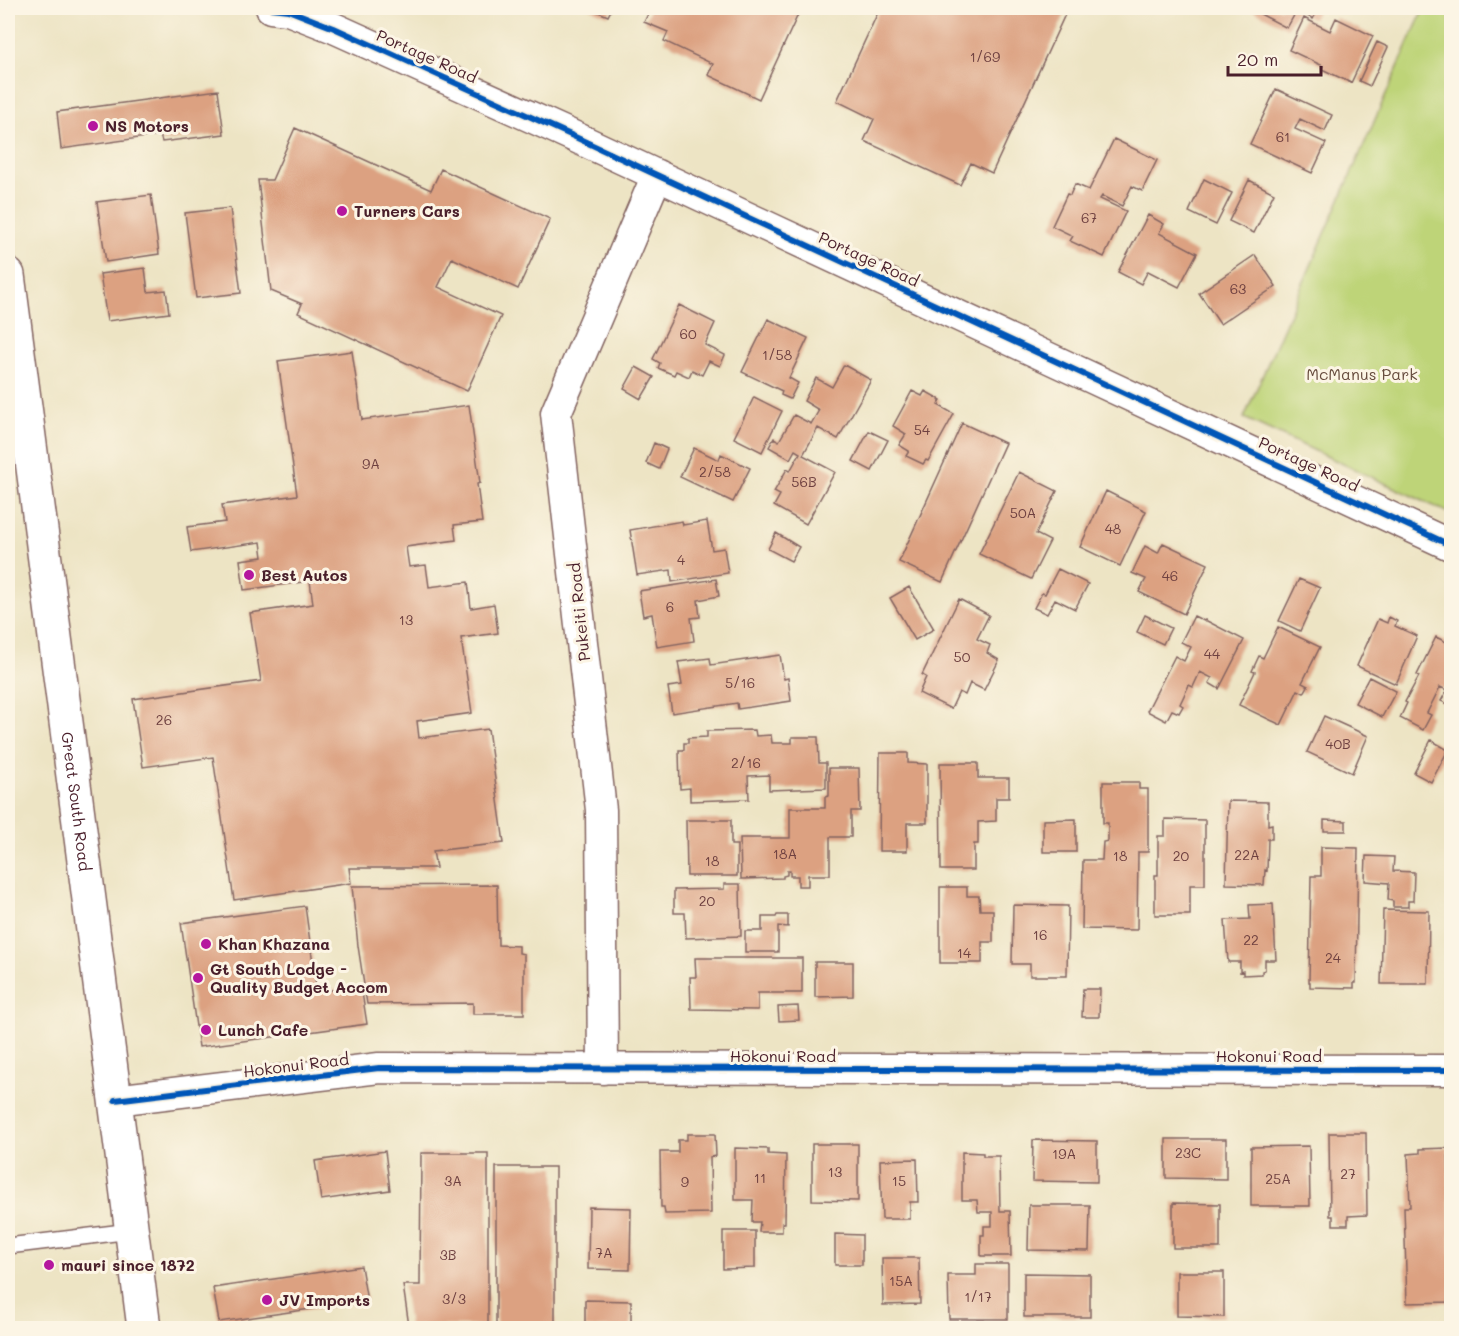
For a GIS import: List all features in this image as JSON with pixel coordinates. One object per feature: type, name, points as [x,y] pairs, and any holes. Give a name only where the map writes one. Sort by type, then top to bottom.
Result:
[{"type":"main road","name":"Great South Road","points":[[8,275],[144,1329]]},
{"type":"street","name":"Portage Road","points":[[271,8],[288,10],[334,28],[657,175],[1452,546]]},
{"type":"street","name":"Pukeiti Road","points":[[603,1069],[601,810],[556,413],[657,175]]},
{"type":"street","name":"Hokonui Road","points":[[115,1100],[380,1068],[1452,1070]]},
{"type":"lane","points":[[8,1246],[131,1231]]},
{"type":"green space","name":"McManus Park","points":[[1424,8],[1451,8],[1451,514],[1244,418]]},
{"type":"building","points":[[589,8],[612,8],[608,16]]},
{"type":"building","points":[[651,8],[801,8],[759,99],[708,75],[713,64],[664,41],[668,32],[644,22]]},
{"type":"building","points":[[880,8],[1068,8],[992,173],[971,163],[960,185],[864,141],[874,119],[837,101]]},
{"type":"building","points":[[1249,8],[1319,8],[1313,19],[1297,10],[1287,28]]},
{"type":"building","points":[[1304,18],[1330,31],[1336,18],[1373,36],[1351,83],[1322,69],[1323,66],[1289,50]]},
{"type":"building","points":[[1377,42],[1388,47],[1370,86],[1359,81]]},
{"type":"building","points":[[1276,89],[1332,115],[1325,131],[1300,119],[1295,129],[1326,143],[1312,173],[1250,144]]},
{"type":"building","points":[[218,90],[224,134],[162,142],[160,135],[61,149],[57,112]]},
{"type":"building","points":[[295,128],[431,190],[441,169],[550,219],[518,289],[452,258],[438,287],[501,316],[467,391],[298,313],[302,304],[271,291],[258,180],[272,180]]},
{"type":"building","points":[[1114,139],[1157,160],[1142,191],[1132,186],[1122,206],[1102,196],[1100,199],[1126,211],[1104,257],[1070,241],[1073,236],[1052,226],[1067,194],[1070,195],[1075,184],[1089,190]]},
{"type":"building","points":[[1204,179],[1232,193],[1216,225],[1189,212]]},
{"type":"building","points":[[1249,180],[1274,193],[1254,233],[1229,221]]},
{"type":"building","points":[[151,195],[159,254],[106,262],[97,202]]},
{"type":"building","points":[[230,208],[241,293],[196,298],[185,213]]},
{"type":"building","points":[[1148,215],[1164,224],[1159,233],[1197,253],[1179,287],[1148,271],[1141,284],[1118,272]]},
{"type":"building","points":[[1255,255],[1276,286],[1220,324],[1199,293]]},
{"type":"building","points":[[145,268],[148,292],[166,290],[169,313],[107,321],[100,274]]},
{"type":"building","points":[[679,305],[715,323],[705,345],[725,355],[720,366],[709,361],[702,375],[692,370],[689,377],[676,371],[674,375],[658,368],[660,363],[653,359]]},
{"type":"building","points":[[768,319],[808,338],[789,378],[798,383],[790,399],[781,395],[782,391],[742,372]]},
{"type":"building","points":[[352,351],[362,420],[469,405],[480,483],[477,484],[482,522],[454,525],[456,540],[406,547],[409,567],[426,565],[429,587],[468,582],[471,608],[494,604],[498,633],[461,638],[472,713],[417,721],[419,738],[488,729],[504,843],[433,851],[436,868],[349,868],[351,883],[234,900],[213,757],[143,767],[133,699],[261,681],[250,613],[313,604],[310,581],[244,590],[240,560],[263,557],[261,542],[191,552],[187,527],[225,522],[222,505],[297,495],[278,361]]},
{"type":"building","points":[[844,365],[871,380],[838,439],[818,428],[803,455],[835,472],[806,524],[774,506],[780,495],[774,492],[787,469],[790,471],[800,453],[795,450],[790,459],[769,447],[774,438],[779,441],[794,415],[811,424],[819,410],[804,401],[816,378],[832,387]]},
{"type":"building","points":[[636,367],[654,377],[641,399],[624,389]]},
{"type":"building","points":[[912,391],[922,396],[925,391],[941,400],[938,405],[954,414],[928,461],[926,460],[923,464],[906,456],[909,451],[899,445],[906,434],[893,426]]},
{"type":"building","points":[[754,397],[782,411],[762,452],[734,438]]},
{"type":"building","points":[[962,423],[1005,443],[942,582],[899,562]]},
{"type":"building","points":[[869,431],[888,440],[872,471],[853,461]]},
{"type":"building","points":[[654,443],[667,449],[659,469],[646,463]]},
{"type":"building","points":[[694,448],[719,460],[721,454],[750,468],[733,502],[680,477]]},
{"type":"building","points":[[1019,472],[1057,491],[1036,534],[1050,541],[1031,579],[979,554]]},
{"type":"building","points":[[1106,491],[1146,511],[1120,566],[1080,547]]},
{"type":"building","points":[[682,521],[683,525],[707,521],[712,550],[724,548],[728,573],[672,582],[671,570],[637,575],[630,530]]},
{"type":"building","points":[[776,533],[799,547],[791,561],[768,549]]},
{"type":"building","points":[[1163,543],[1208,564],[1184,614],[1139,592],[1146,579],[1132,573],[1145,546],[1158,553]]},
{"type":"building","points":[[1058,569],[1088,584],[1075,609],[1055,599],[1047,614],[1034,608],[1042,593],[1045,594]]},
{"type":"building","points":[[716,579],[719,596],[698,600],[700,617],[691,618],[694,641],[657,647],[652,614],[643,616],[639,591]]},
{"type":"building","points":[[1299,579],[1320,588],[1300,631],[1279,621]]},
{"type":"building","points":[[909,587],[934,629],[915,640],[890,598]]},
{"type":"building","points":[[959,599],[989,615],[977,639],[990,645],[987,653],[999,660],[984,690],[970,683],[965,695],[959,692],[951,709],[919,693],[926,677],[922,675]]},
{"type":"building","points":[[1145,615],[1171,628],[1163,644],[1137,632]]},
{"type":"building","points":[[1194,616],[1244,640],[1219,689],[1209,683],[1212,678],[1200,672],[1193,687],[1189,685],[1180,704],[1183,706],[1179,713],[1172,710],[1166,721],[1147,711],[1175,656],[1184,661],[1191,647],[1181,642]]},
{"type":"building","points":[[1389,617],[1397,621],[1395,626],[1417,636],[1396,684],[1357,666],[1378,619],[1387,623]]},
{"type":"building","points":[[1278,627],[1320,647],[1302,683],[1308,686],[1304,693],[1298,690],[1281,725],[1239,705],[1255,672],[1252,671],[1259,656],[1263,658]]},
{"type":"building","points":[[1436,637],[1452,645],[1452,706],[1441,701],[1447,690],[1440,687],[1427,713],[1431,715],[1423,730],[1400,718],[1407,703],[1405,702],[1419,676],[1417,675]]},
{"type":"building","points":[[780,655],[784,679],[788,678],[791,701],[738,709],[737,703],[672,713],[668,687],[682,685],[678,662],[710,658],[711,665]]},
{"type":"building","points":[[1369,677],[1396,691],[1382,717],[1355,703]]},
{"type":"building","points":[[1324,716],[1368,736],[1352,773],[1307,752]]},
{"type":"building","points":[[755,730],[756,736],[771,735],[772,743],[792,743],[792,737],[818,737],[819,763],[826,763],[826,788],[769,790],[769,775],[748,776],[749,799],[690,801],[690,788],[680,789],[679,750],[684,750],[684,743],[688,743],[688,738],[707,737],[707,731]]},
{"type":"building","points":[[1431,740],[1448,750],[1431,782],[1414,773]]},
{"type":"building","points":[[880,753],[908,753],[908,763],[927,764],[927,823],[907,823],[907,851],[879,851]]},
{"type":"building","points":[[940,763],[978,763],[978,778],[1009,778],[1009,798],[996,798],[996,821],[978,822],[978,844],[974,844],[974,870],[941,870]]},
{"type":"building","points":[[829,768],[859,768],[860,811],[851,811],[851,837],[830,837],[830,875],[808,875],[808,886],[798,886],[798,876],[790,876],[790,871],[787,871],[787,875],[783,878],[741,879],[740,838],[790,838],[790,808],[825,808],[825,797],[829,796]]},
{"type":"building","points":[[1103,782],[1139,782],[1139,789],[1148,789],[1148,852],[1138,852],[1137,930],[1082,929],[1083,860],[1102,860],[1103,842],[1108,841],[1108,823],[1103,823]]},
{"type":"building","points":[[1228,801],[1268,802],[1268,825],[1272,824],[1272,839],[1268,839],[1264,885],[1226,884]]},
{"type":"building","points":[[1076,819],[1076,852],[1043,852],[1043,820]]},
{"type":"building","points":[[1165,819],[1205,820],[1205,885],[1190,885],[1190,915],[1155,915],[1158,836],[1165,836]]},
{"type":"building","points":[[686,820],[731,820],[731,845],[737,845],[737,876],[687,876]]},
{"type":"building","points":[[1324,820],[1346,821],[1346,831],[1324,831]]},
{"type":"building","points":[[1321,847],[1358,848],[1356,983],[1354,983],[1354,988],[1310,987],[1311,876],[1321,876]]},
{"type":"building","points":[[1366,856],[1394,857],[1393,871],[1414,872],[1413,901],[1408,901],[1408,907],[1393,907],[1393,901],[1388,900],[1389,883],[1365,881]]},
{"type":"building","points":[[724,884],[740,884],[741,936],[686,938],[685,913],[674,913],[674,890],[724,889]]},
{"type":"building","points":[[497,885],[498,945],[519,946],[519,953],[524,954],[524,1014],[473,1014],[473,1003],[367,1004],[352,886]]},
{"type":"building","points":[[940,887],[967,887],[967,896],[979,896],[980,910],[993,910],[993,942],[982,942],[982,963],[940,963]]},
{"type":"building","points":[[1273,904],[1276,960],[1265,960],[1265,970],[1262,974],[1243,975],[1243,971],[1240,972],[1240,962],[1228,962],[1225,920],[1250,919],[1249,905]]},
{"type":"building","points":[[1013,905],[1068,906],[1067,976],[1030,976],[1030,964],[1012,964]]},
{"type":"building","points":[[305,906],[317,992],[361,986],[367,1024],[199,1047],[181,923]]},
{"type":"building","points":[[1383,910],[1429,911],[1428,984],[1381,984]]},
{"type":"building","points":[[777,915],[788,915],[788,927],[778,926],[778,952],[745,952],[745,931],[762,931],[762,917],[776,917]]},
{"type":"building","points":[[695,958],[802,958],[802,993],[758,993],[758,1010],[691,1009],[690,977],[696,977]]},
{"type":"building","points":[[815,962],[853,962],[853,996],[815,997]]},
{"type":"building","points":[[1083,989],[1100,989],[1099,1017],[1082,1017]]},
{"type":"building","points":[[798,1006],[799,1020],[779,1021],[778,1007]]},
{"type":"building","points":[[1329,1133],[1366,1133],[1367,1215],[1348,1216],[1348,1225],[1333,1225],[1333,1216],[1330,1216]]},
{"type":"building","points":[[687,1134],[715,1134],[716,1156],[710,1157],[711,1213],[665,1214],[664,1207],[661,1207],[660,1152],[678,1152],[678,1140],[687,1140]]},
{"type":"building","points":[[1166,1139],[1226,1139],[1226,1179],[1166,1178]]},
{"type":"building","points":[[1033,1140],[1097,1141],[1097,1182],[1032,1181]]},
{"type":"building","points":[[812,1144],[858,1144],[858,1201],[812,1200]]},
{"type":"building","points":[[1309,1146],[1310,1206],[1251,1206],[1251,1147]]},
{"type":"building","points":[[735,1148],[768,1149],[768,1154],[786,1155],[785,1223],[782,1223],[782,1232],[759,1232],[760,1222],[752,1222],[753,1200],[735,1200]]},
{"type":"building","points":[[1448,1148],[1452,1302],[1407,1303],[1404,1207],[1410,1207],[1408,1154],[1420,1153],[1420,1149]]},
{"type":"building","points":[[385,1151],[390,1190],[321,1200],[315,1161]]},
{"type":"building","points":[[962,1152],[999,1156],[1000,1211],[1010,1211],[1011,1256],[981,1256],[981,1235],[984,1235],[984,1226],[992,1226],[992,1212],[978,1212],[977,1200],[962,1200]]},
{"type":"building","points":[[421,1153],[488,1153],[488,1326],[409,1326],[403,1285],[420,1285]]},
{"type":"building","points":[[917,1159],[918,1202],[910,1202],[910,1219],[882,1219],[880,1160]]},
{"type":"building","points":[[496,1167],[555,1167],[555,1328],[496,1328]]},
{"type":"building","points":[[1173,1203],[1220,1204],[1220,1248],[1173,1248]]},
{"type":"building","points":[[1029,1205],[1090,1205],[1089,1251],[1028,1250]]},
{"type":"building","points":[[589,1207],[631,1208],[630,1270],[588,1269]]},
{"type":"building","points":[[723,1231],[755,1231],[755,1268],[723,1269]]},
{"type":"building","points":[[835,1234],[862,1235],[862,1265],[835,1265]]},
{"type":"building","points":[[882,1258],[919,1258],[920,1304],[883,1305]]},
{"type":"building","points":[[976,1264],[1008,1264],[1008,1319],[949,1319],[948,1275],[976,1275]]},
{"type":"building","points":[[361,1266],[367,1301],[219,1322],[213,1288]]},
{"type":"building","points":[[1177,1272],[1224,1272],[1224,1317],[1177,1316]]},
{"type":"building","points":[[1024,1273],[1090,1274],[1090,1317],[1024,1317]]},
{"type":"building","points":[[585,1300],[631,1301],[631,1328],[585,1328]]},
{"type":"cycle path","points":[[271,8],[288,10],[334,28],[573,136],[1452,546]]},
{"type":"cycle path","points":[[115,1100],[379,1068],[1452,1070]]},
{"type":"place","name":"NS Motors","points":[[93,126]]},
{"type":"place","name":"Turners Cars","points":[[342,211]]},
{"type":"place","name":"Best Autos","points":[[249,575]]},
{"type":"place","name":"Khan Khazana","points":[[206,944]]},
{"type":"place","name":"Gt South Lodge - Quality Budget Accom","points":[[198,978]]},
{"type":"place","name":"Lunch Cafe","points":[[206,1030]]},
{"type":"place","name":"mauri since 1872","points":[[49,1265]]},
{"type":"place","name":"JV Imports","points":[[267,1300]]}]
